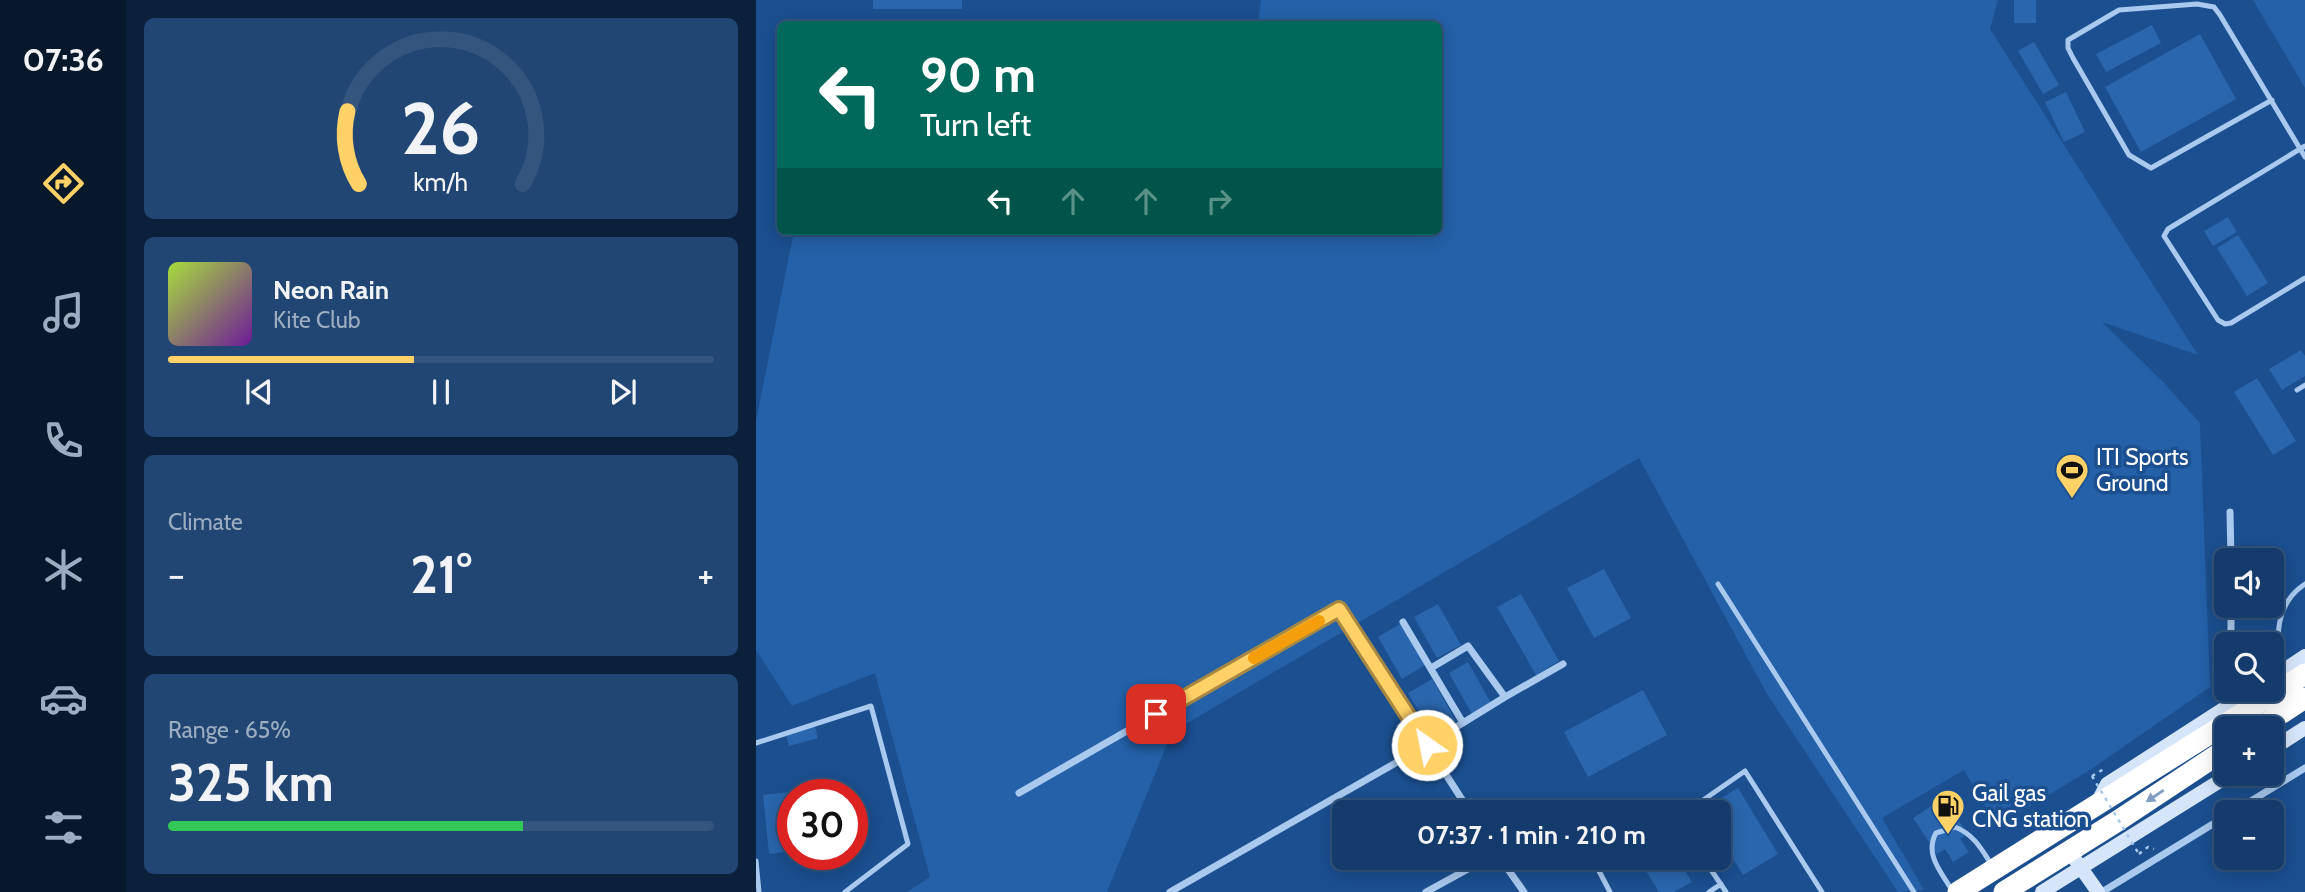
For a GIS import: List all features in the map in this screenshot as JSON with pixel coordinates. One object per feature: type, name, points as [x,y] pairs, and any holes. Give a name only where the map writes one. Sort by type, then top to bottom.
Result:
[{"type":"highway","points":[[1956,892],[2096,804],[2295,671]]},
{"type":"highway","points":[[2277,716],[2305,698]]},
{"type":"highway","points":[[2004,892],[2140,830],[2214,760]]},
{"type":"street","points":[[2230,512],[2231,548]]},
{"type":"street","points":[[1018,793],[1339,609],[1462,800]]},
{"type":"street","points":[[1403,622],[1463,723]]},
{"type":"street","points":[[1431,668],[1468,646],[1505,697]]},
{"type":"street","points":[[2295,671],[2305,656]]},
{"type":"street","points":[[1170,892],[1563,664]]},
{"type":"street","points":[[2096,804],[2107,784],[2223,702]]},
{"type":"street","points":[[2284,741],[2305,728]]},
{"type":"street","points":[[2253,800],[2305,768]]},
{"type":"street","points":[[2140,830],[2214,784]]},
{"type":"street","points":[[2042,892],[2076,860],[2100,892],[2214,823]]},
{"type":"street","points":[[1426,892],[1466,870]]},
{"type":"street","points":[[1508,870],[1524,892]]},
{"type":"lane","points":[[2272,100],[2151,168],[2129,155],[2073,58],[2068,48],[2068,40],[2119,10],[2197,4],[2214,7],[2302,147],[2305,157]]},
{"type":"lane","points":[[2302,147],[2168,229],[2164,236],[2211,309],[2225,324],[2231,323],[2305,278]]},
{"type":"lane","points":[[2297,390],[2305,385]]},
{"type":"lane","points":[[1718,584],[1914,892]]},
{"type":"lane","points":[[2295,671],[2278,652],[2277,639],[2283,608],[2295,591],[2305,584]]},
{"type":"lane","points":[[756,743],[871,706],[908,844],[845,892]]},
{"type":"lane","points":[[1703,800],[1745,771],[1822,892]]},
{"type":"lane","points":[[1956,892],[1931,855],[1931,842],[1936,833],[1955,827],[1967,832],[1994,869]]},
{"type":"lane","points":[[756,861],[759,892]]},
{"type":"lane","points":[[1599,870],[1610,892]]},
{"type":"lane","points":[[1711,870],[1726,892]]},
{"type":"lane","points":[[1709,892],[1721,884]]},
{"type":"path","points":[[2103,770],[2092,776],[2139,854],[2140,830]]},
{"type":"shaded area","points":[[1261,0],[1998,0],[1990,29],[2198,355],[2102,322],[2200,423],[2210,687],[2090,770],[1997,826],[1964,770],[1882,818],[1924,890],[1898,892],[1767,694],[1639,458],[1172,732],[1107,892],[907,892],[930,877],[875,673],[792,706],[756,650],[756,421],[793,235],[1442,235],[1442,21],[1258,21]]},
{"type":"shaded area","points":[[2253,0],[2305,0],[2305,88]]},
{"type":"building","points":[[873,0],[962,0],[962,9],[873,9]]},
{"type":"building","points":[[2014,0],[2036,0],[2036,23],[2014,23]]},
{"type":"building","points":[[2152,25],[2161,43],[2106,72],[2096,54]]},
{"type":"building","points":[[2200,34],[2236,99],[2141,152],[2105,87]]},
{"type":"building","points":[[2034,42],[2059,85],[2043,94],[2018,51]]},
{"type":"building","points":[[2066,92],[2085,132],[2064,142],[2045,102]]},
{"type":"building","points":[[2228,217],[2237,232],[2213,246],[2204,231]]},
{"type":"building","points":[[2238,235],[2268,283],[2247,296],[2217,248]]},
{"type":"building","points":[[2301,350],[2305,356],[2305,376],[2282,390],[2269,369]]},
{"type":"building","points":[[2257,378],[2296,441],[2273,455],[2234,392]]},
{"type":"building","points":[[1604,569],[1631,618],[1594,638],[1567,588]]},
{"type":"building","points":[[1521,594],[1559,661],[1536,675],[1497,607]]},
{"type":"building","points":[[1438,604],[1461,645],[1437,658],[1414,617]]},
{"type":"building","points":[[1402,623],[1425,665],[1402,679],[1378,637]]},
{"type":"building","points":[[1468,662],[1491,703],[1472,714],[1449,673]]},
{"type":"building","points":[[1432,679],[1457,723],[1433,736],[1408,693]]},
{"type":"building","points":[[1643,690],[1667,735],[1588,777],[1564,732]]},
{"type":"building","points":[[814,723],[818,738],[789,746],[785,731]]},
{"type":"building","points":[[1738,788],[1778,854],[1743,875],[1731,856],[1731,800],[1718,800]]},
{"type":"building","points":[[777,793],[777,853],[769,854],[763,795]]},
{"type":"building","points":[[1943,798],[1968,834],[1960,839],[1969,852],[1953,862],[1945,849],[1937,854],[1913,818]]},
{"type":"building","points":[[1645,870],[1684,870],[1692,882],[1674,892],[1659,892]]},
{"type":"slow traffic","points":[[1254,658],[1319,621]]},
{"type":"place","name":"ITI Sports Ground","points":[[2072,500]]},
{"type":"place","name":"Gail gas CNG station","points":[[1948,836]]},
{"type":"route","points":[[1156,714],[1339,609],[1427,745]]}]
